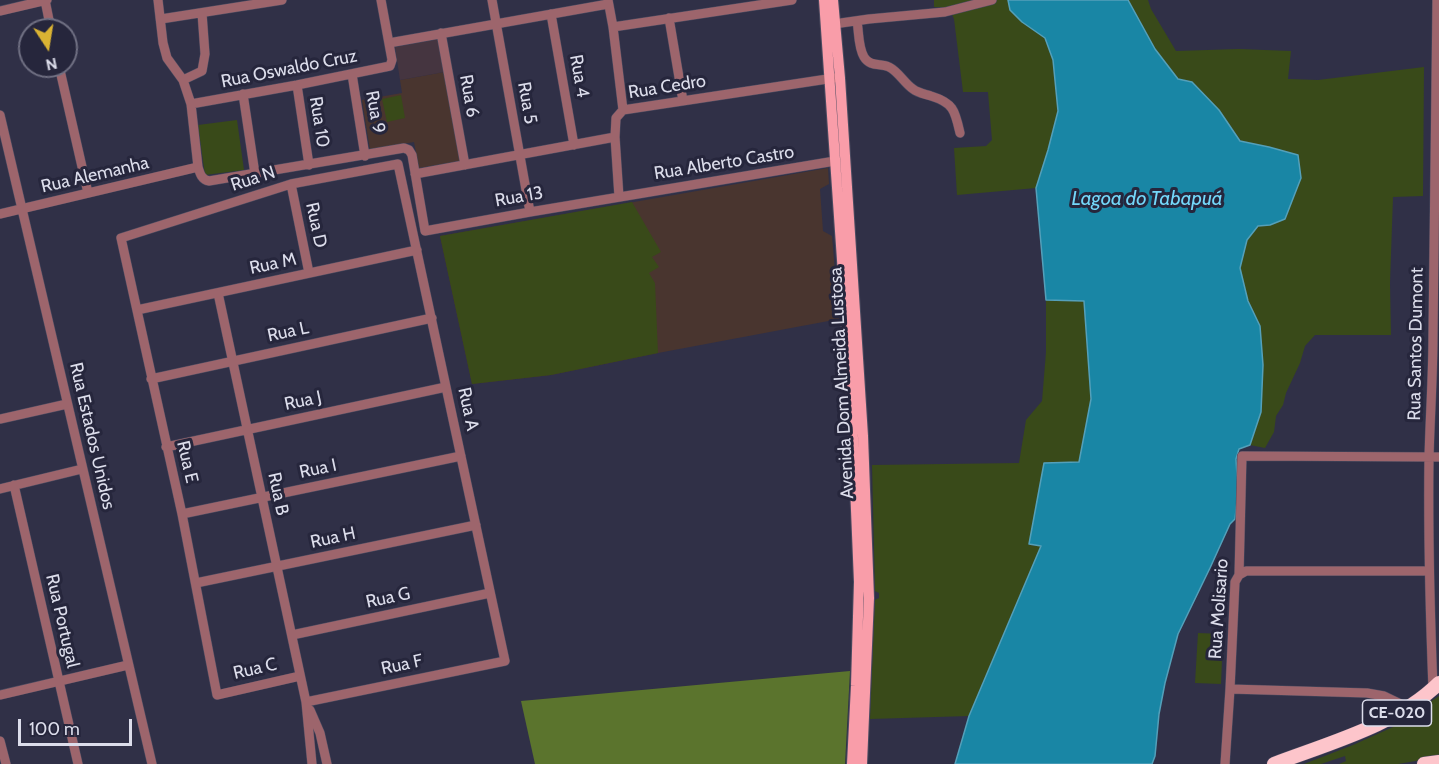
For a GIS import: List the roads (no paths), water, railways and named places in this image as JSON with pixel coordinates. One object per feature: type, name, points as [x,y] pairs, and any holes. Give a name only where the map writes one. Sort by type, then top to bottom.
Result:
[{"type":"highway","name":"CE-020","points":[[1274,764],[1371,727],[1407,707],[1437,685]]},
{"type":"highway","points":[[1425,764],[1439,762]]},
{"type":"main road","name":"Avenida Dom Almeida Lustosa","points":[[824,0],[835,78],[869,598],[862,764]]},
{"type":"main road","name":"Avenida Dom Almeida Lustosa","points":[[832,0],[836,161],[843,256],[845,326],[855,390]]},
{"type":"main road","name":"Avenida Dom Almeida Lustosa","points":[[852,764],[859,582],[858,437]]},
{"type":"street","points":[[0,11],[46,0],[49,18]]},
{"type":"street","points":[[158,0],[163,44],[167,58],[183,80],[190,104],[198,167],[205,180],[255,174],[404,148],[412,155],[415,174],[615,137],[619,197]]},
{"type":"street","points":[[161,19],[282,0]]},
{"type":"street","points":[[381,0],[389,42],[608,2],[623,111]]},
{"type":"street","name":"Rua 5","points":[[492,0],[530,212]]},
{"type":"street","points":[[613,27],[792,0]]},
{"type":"street","points":[[834,24],[945,12],[992,0]]},
{"type":"street","name":"Rua Santos Dumont","points":[[1437,0],[1437,223],[1433,302],[1436,336],[1432,576],[1437,685]]},
{"type":"street","points":[[183,80],[202,71],[205,54],[202,13]]},
{"type":"street","name":"Rua 4","points":[[551,14],[574,145]]},
{"type":"street","points":[[669,18],[683,101]]},
{"type":"street","points":[[857,21],[861,51],[868,62],[895,70],[913,89],[948,103],[956,115],[960,133]]},
{"type":"street","name":"Rua 6","points":[[441,33],[465,165]]},
{"type":"street","name":"Rua Oswaldo Cruz","points":[[190,104],[390,66],[392,63],[389,42]]},
{"type":"street","name":"Rua 9","points":[[352,74],[365,156]]},
{"type":"street","points":[[62,78],[88,194]]},
{"type":"street","name":"Rua Cedro","points":[[615,137],[616,118],[623,111],[835,78]]},
{"type":"street","name":"Rua 10","points":[[297,85],[309,165]]},
{"type":"street","points":[[243,94],[255,174]]},
{"type":"street","name":"Rua Estados Unidos","points":[[0,115],[152,764]]},
{"type":"street","name":"Rua Alberto Castro","points":[[619,197],[836,161]]},
{"type":"street","name":"Rua N","points":[[121,238],[291,184],[398,164]]},
{"type":"street","name":"Rua A","points":[[398,164],[505,661]]},
{"type":"street","name":"Rua Alemanha","points":[[0,214],[198,167]]},
{"type":"street","name":"Rua 13","points":[[415,174],[425,231],[619,197]]},
{"type":"street","name":"Rua D","points":[[291,184],[309,273]]},
{"type":"street","name":"Rua E","points":[[121,238],[182,514],[217,695]]},
{"type":"street","name":"Rua M","points":[[136,310],[417,250]]},
{"type":"street","name":"Rua B","points":[[218,293],[306,702]]},
{"type":"street","name":"Rua L","points":[[151,379],[432,318]]},
{"type":"street","name":"Rua J","points":[[166,447],[446,387]]},
{"type":"street","points":[[0,419],[67,404]]},
{"type":"street","name":"Rua I","points":[[182,514],[461,456]]},
{"type":"street","name":"Rua Molisario","points":[[1225,764],[1235,582],[1239,575],[1242,456],[1434,457]]},
{"type":"street","points":[[0,489],[82,469]]},
{"type":"street","name":"Rua Portugal","points":[[14,486],[78,764]]},
{"type":"street","name":"Rua H","points":[[196,583],[476,525]]},
{"type":"street","points":[[1239,575],[1253,571],[1432,576]]},
{"type":"street","name":"Rua G","points":[[292,635],[490,593]]},
{"type":"street","name":"Rua F","points":[[306,702],[505,661]]},
{"type":"street","points":[[0,695],[128,665]]},
{"type":"street","name":"Rua C","points":[[217,695],[300,676]]},
{"type":"street","points":[[1230,689],[1367,693],[1384,696],[1407,707]]},
{"type":"street","points":[[306,702],[312,764]]},
{"type":"street","points":[[306,702],[320,733],[327,764]]},
{"type":"street","points":[[0,741],[6,764]]},
{"type":"water","name":"Lagoa do Tabapuá","points":[[1008,0],[1128,0],[1155,49],[1178,79],[1192,82],[1219,110],[1240,141],[1298,155],[1301,178],[1285,219],[1270,225],[1258,226],[1247,240],[1240,268],[1248,301],[1260,326],[1263,365],[1261,412],[1250,445],[1239,449],[1236,459],[1238,492],[1235,519],[1230,524],[1178,634],[1165,683],[1152,764],[955,764],[969,716],[1041,546],[1029,544],[1044,463],[1079,462],[1091,399],[1084,301],[1046,300],[1036,188],[1058,111],[1053,60],[1045,38],[1022,22],[1010,10]]}]
